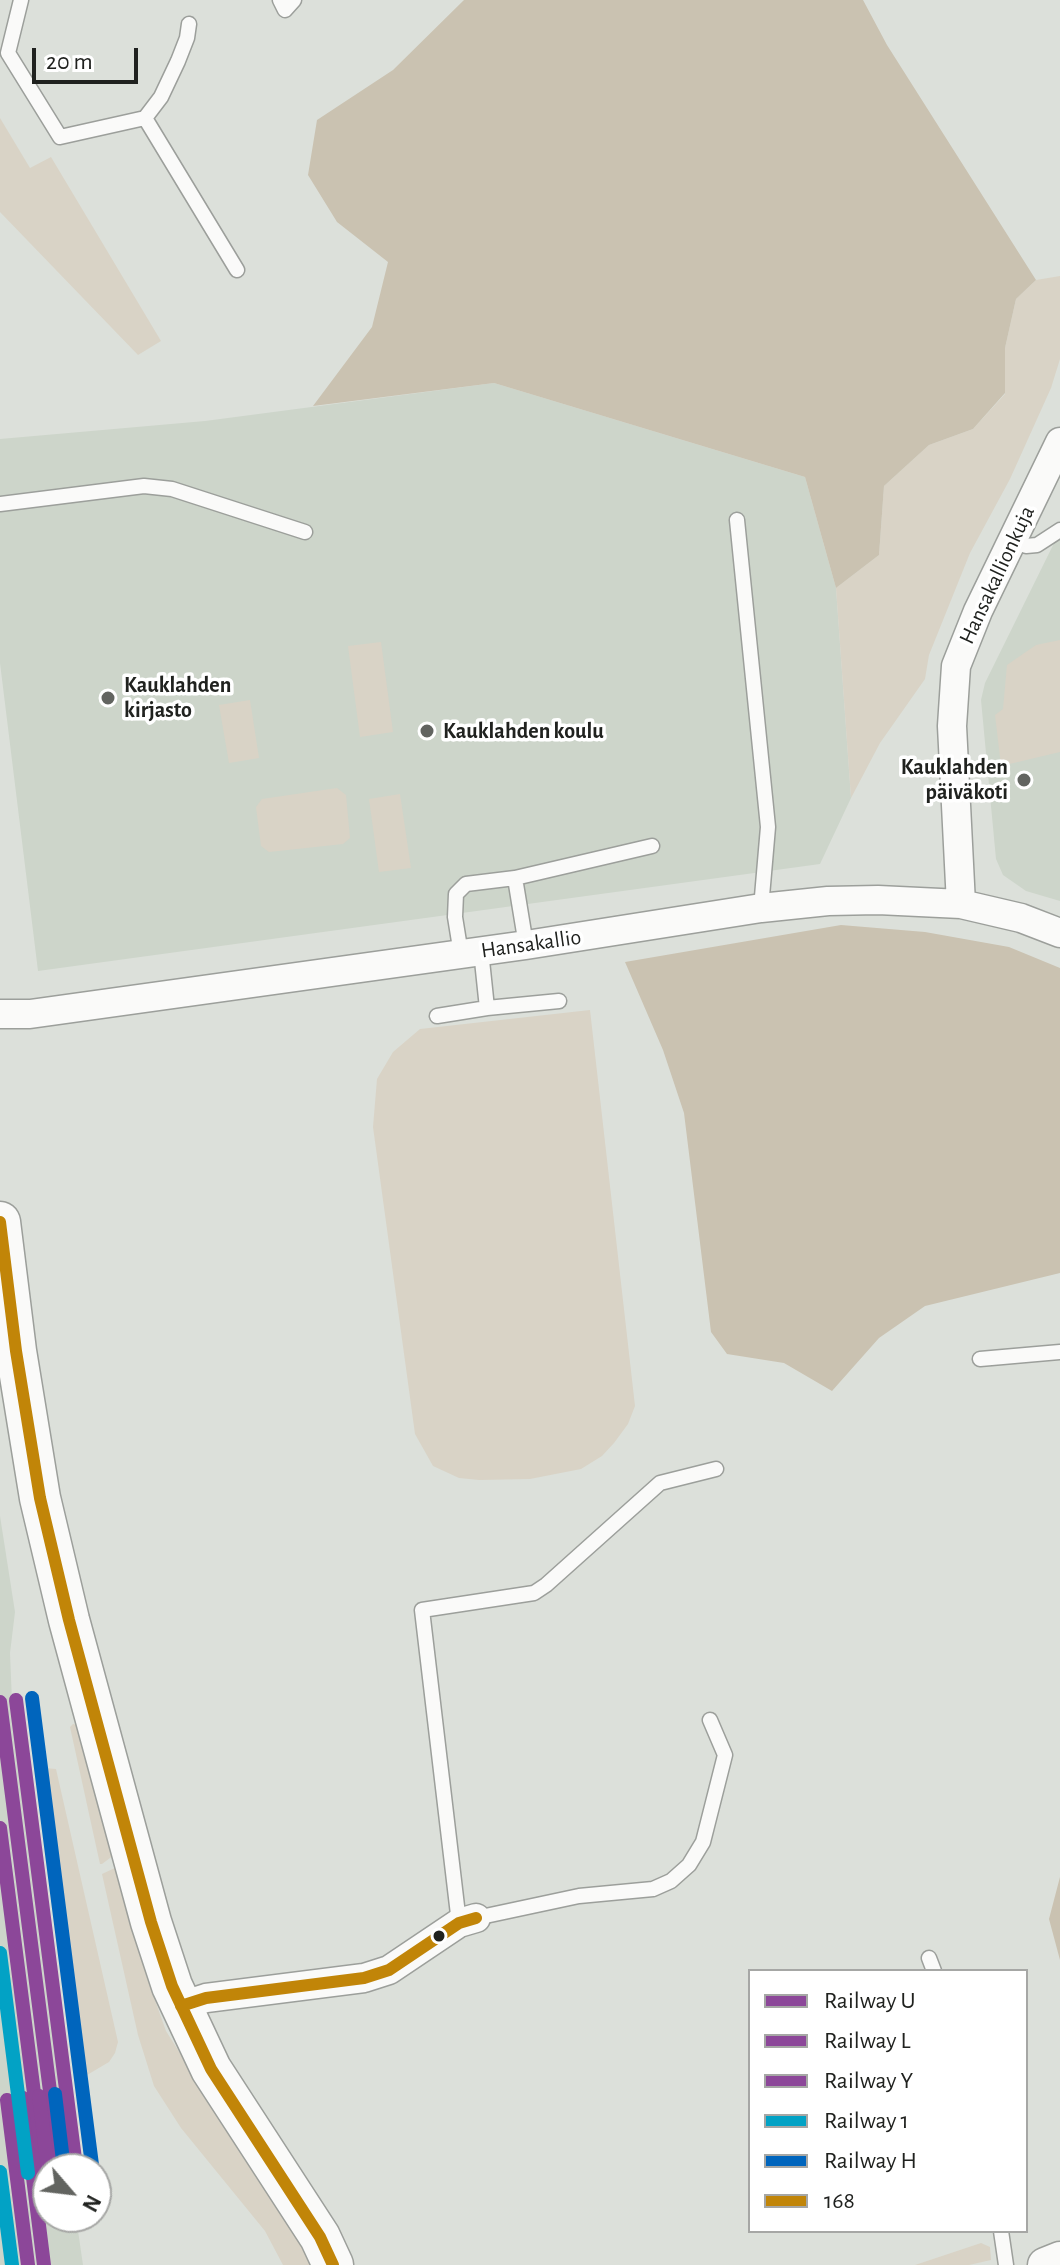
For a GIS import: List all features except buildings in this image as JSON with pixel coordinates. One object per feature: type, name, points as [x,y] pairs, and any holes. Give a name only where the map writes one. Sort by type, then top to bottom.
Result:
[{"type":"main road","points":[[0,1222],[16,1351],[40,1498],[69,1620],[151,1922],[172,1986],[211,2069],[320,2237],[333,2265]]},
{"type":"street","name":"Hansakallionkuja","points":[[961,904],[952,726],[956,666],[978,611],[1060,442]]},
{"type":"street","name":"Hansakallio","points":[[0,1014],[30,1014],[526,945],[761,908],[828,901],[961,904],[1021,918],[1060,933]]},
{"type":"street","points":[[181,2006],[206,1998],[364,1978],[389,1970],[468,1920]]},
{"type":"street","points":[[1045,2265],[1060,2259]]},
{"type":"lane","points":[[21,0],[8,53],[60,137],[145,118],[161,97],[178,61],[189,24]]},
{"type":"lane","points":[[280,0],[285,10],[294,0]]},
{"type":"lane","points":[[145,118],[237,270]]},
{"type":"lane","points":[[0,504],[144,486],[172,489],[305,532]]},
{"type":"lane","points":[[737,520],[768,827],[761,908]]},
{"type":"lane","points":[[1012,541],[1026,546],[1037,545],[1060,530]]},
{"type":"lane","points":[[487,1008],[471,952],[455,917],[456,894],[466,884],[515,878],[652,846]]},
{"type":"lane","points":[[515,878],[526,945]]},
{"type":"lane","points":[[437,1016],[559,1001]]},
{"type":"lane","points":[[980,1359],[1060,1352]]},
{"type":"lane","points":[[710,1720],[725,1755],[703,1842],[689,1865],[671,1881],[653,1889],[579,1896],[468,1920],[422,1610],[534,1593],[660,1483],[716,1469]]},
{"type":"lane","points":[[1001,2233],[1006,2265]]},
{"type":"shaded area","points":[[464,0],[863,0],[887,45],[1036,280],[1016,299],[1005,348],[1005,393],[973,429],[929,445],[884,486],[879,555],[836,588],[805,477],[494,383],[313,406],[372,327],[388,262],[337,222],[308,175],[317,120],[393,70]]},
{"type":"shaded area","points":[[0,118],[30,168],[51,157],[161,341],[138,355],[0,212]]},
{"type":"shaded area","points":[[1060,276],[1060,359],[1051,388],[1010,479],[970,553],[929,655],[925,679],[880,743],[851,798],[836,588],[879,555],[884,486],[929,445],[973,429],[1005,394],[1005,348],[1016,299],[1036,280]]},
{"type":"shaded area","name":"Kauklahden koulu","points":[[494,383],[805,477],[836,588],[851,798],[820,864],[38,971],[0,663],[0,439],[205,421]]},
{"type":"shaded area","name":"Kauklahden päiväkoti","points":[[1060,531],[1060,901],[1026,891],[1003,875],[996,859],[981,700],[985,683]]},
{"type":"shaded area","points":[[1060,640],[1060,752],[1001,766],[995,715],[1003,709],[1007,665],[1036,645]]},
{"type":"shaded area","points":[[381,642],[393,732],[360,737],[348,646]]},
{"type":"shaded area","points":[[250,700],[259,758],[229,763],[219,705]]},
{"type":"shaded area","points":[[337,788],[346,795],[350,838],[343,844],[269,852],[261,846],[256,807],[262,799]]},
{"type":"shaded area","points":[[400,794],[411,868],[379,872],[369,799]]},
{"type":"shaded area","points":[[841,925],[925,932],[1009,947],[1060,968],[1060,1273],[925,1306],[879,1338],[832,1391],[784,1363],[727,1354],[711,1332],[684,1113],[663,1050],[625,962]]},
{"type":"shaded area","points":[[590,1010],[635,1406],[628,1424],[614,1443],[602,1456],[581,1469],[530,1479],[459,1478],[433,1466],[415,1434],[373,1127],[377,1079],[393,1052],[420,1029]]},
{"type":"shaded area","points":[[0,1516],[15,1612],[10,1653],[13,1726],[68,2153],[32,2153],[32,2233],[78,2233],[83,2265],[0,2265]]},
{"type":"shaded area","points":[[79,1725],[114,1855],[102,1864],[70,1727]]},
{"type":"shaded area","points":[[45,1768],[56,1769],[118,2042],[109,2062],[87,2075],[50,1836]]},
{"type":"shaded area","points":[[117,1867],[146,1975],[166,2031],[314,2265],[283,2265],[265,2231],[181,2128],[154,2086],[138,2035],[102,1874]]},
{"type":"shaded area","points":[[1060,1877],[1060,1960],[1049,1919]]},
{"type":"shaded area","points":[[981,2243],[990,2247],[991,2260],[969,2265],[915,2265]]},
{"type":"rail line","name":"H","points":[[32,1698],[90,2153]]},
{"type":"rail line","name":"Y","points":[[16,1700],[74,2153]]},
{"type":"rail line","name":"U","points":[[0,1702],[58,2153]]},
{"type":"rail line","name":"L","points":[[0,1828],[42,2153]]},
{"type":"rail line","name":"1","points":[[0,1953],[28,2173]]},
{"type":"rail line","name":"H","points":[[55,2094],[62,2153]]},
{"type":"rail line","name":"Y","points":[[39,2096],[46,2153]]},
{"type":"rail line","name":"U","points":[[23,2098],[44,2265]]},
{"type":"rail line","name":"L","points":[[7,2100],[28,2265]]},
{"type":"rail line","name":"1","points":[[0,2172],[12,2265]]},
{"type":"transit line","name":"168","points":[[0,1222],[16,1351],[40,1498],[69,1620],[151,1922],[172,1986],[211,2069],[320,2237],[333,2265]]},
{"type":"transit line","name":"168","points":[[181,2006],[206,1998],[364,1978],[389,1970],[459,1923],[476,1918]]},
{"type":"place","name":"Kauklahden kirjasto","points":[[108,698]]},
{"type":"place","name":"Kauklahden koulu","points":[[427,731]]},
{"type":"place","name":"Kauklahden päiväkoti","points":[[1024,780]]}]
